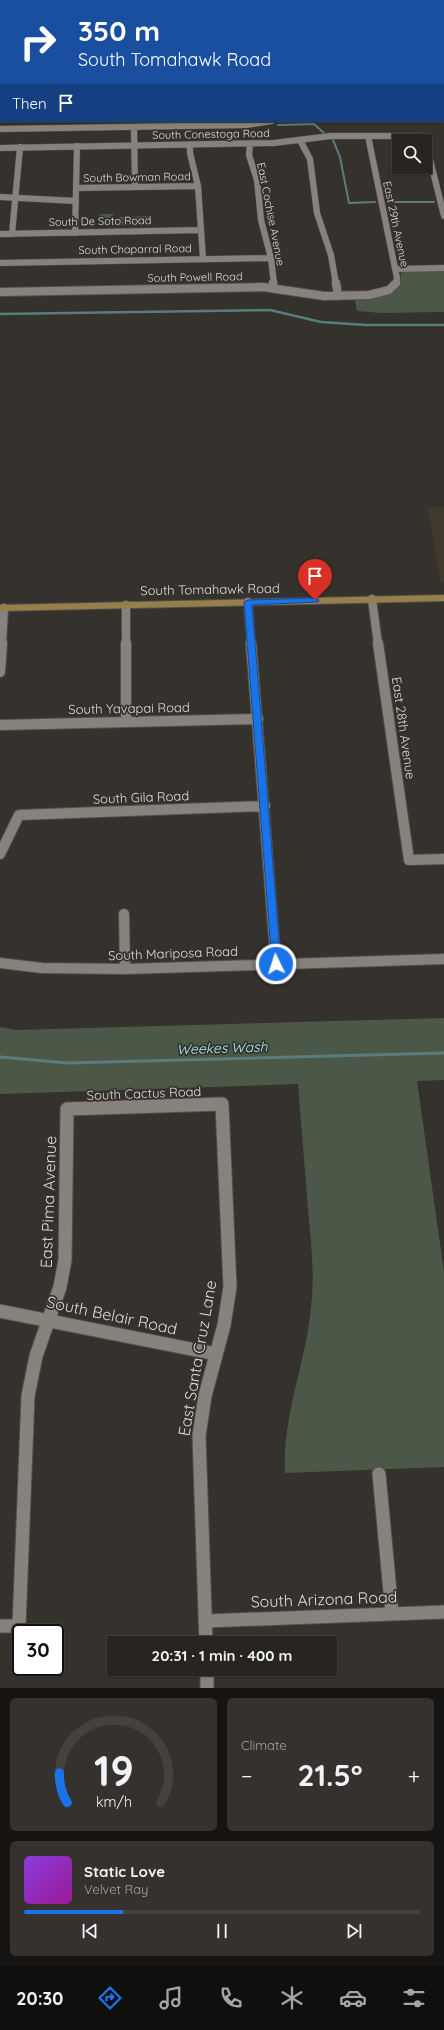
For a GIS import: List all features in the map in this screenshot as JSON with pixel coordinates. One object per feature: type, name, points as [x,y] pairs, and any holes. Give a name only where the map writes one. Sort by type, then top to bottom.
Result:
[{"type":"main road","name":"South Tomahawk Road","points":[[2,608],[444,598]]},
{"type":"street","points":[[0,129],[246,125],[266,122]]},
{"type":"street","points":[[134,127],[135,187]]},
{"type":"street","name":"East 29th Avenue","points":[[368,136],[397,278],[396,285],[389,290]]},
{"type":"street","name":"South Conestoga Road","points":[[0,148],[250,144],[325,137],[421,136],[425,139],[444,216]]},
{"type":"street","points":[[300,140],[310,158],[317,213],[331,255],[338,296]]},
{"type":"street","name":"East Cochise Avenue","points":[[250,144],[249,155],[257,180],[261,220],[271,258],[274,288]]},
{"type":"street","points":[[190,145],[190,153],[198,186],[203,259]]},
{"type":"street","points":[[75,233],[77,146]]},
{"type":"street","points":[[12,234],[20,147]]},
{"type":"street","name":"South Bowman Road","points":[[76,188],[198,186]]},
{"type":"street","name":"South Bowman Road","points":[[0,197],[76,201]]},
{"type":"street","name":"South De Soto Road","points":[[0,234],[201,230]]},
{"type":"street","name":"South Chaparral Road","points":[[0,263],[271,258]]},
{"type":"street","points":[[395,269],[444,268]]},
{"type":"street","name":"South Powell Road","points":[[0,292],[274,288],[313,295],[338,296],[369,295],[389,290]]},
{"type":"street","name":"East 28th Avenue","points":[[372,599],[409,860],[444,859]]},
{"type":"street","points":[[248,602],[265,806],[276,964]]},
{"type":"street","points":[[126,605],[126,721]]},
{"type":"street","points":[[0,672],[2,608]]},
{"type":"street","name":"South Yavapai Road","points":[[0,724],[258,719]]},
{"type":"street","name":"South Gila Road","points":[[0,854],[19,815],[265,806]]},
{"type":"street","points":[[124,914],[125,969]]},
{"type":"street","name":"South Mariposa Road","points":[[0,963],[42,968],[125,969],[444,959]]},
{"type":"street","name":"South Cactus Road","points":[[67,1109],[222,1104]]},
{"type":"street","name":"East Santa Cruz Lane","points":[[206,1636],[199,1436],[205,1396],[224,1325],[230,1287],[222,1104]]},
{"type":"street","name":"East Pima Avenue","points":[[0,1626],[19,1626],[28,1396],[36,1356],[60,1288],[65,1260],[67,1109]]},
{"type":"street","name":"South Belair Road","points":[[0,1311],[216,1354]]},
{"type":"street","points":[[379,1474],[392,1613]]},
{"type":"street","name":"South Arizona Road","points":[[205,1621],[444,1612]]},
{"type":"street","points":[[207,1676],[207,1688]]},
{"type":"shaded area","points":[[427,507],[444,507],[444,583],[440,583]]},
{"type":"green space","points":[[100,214],[113,214],[113,225],[99,225]]},
{"type":"green space","points":[[149,216],[149,224],[119,225],[119,217]]},
{"type":"green space","points":[[444,271],[444,312],[382,313],[357,311],[355,300],[352,300],[351,298],[393,291],[400,283],[401,272]]},
{"type":"green space","points":[[444,1018],[444,1080],[417,1081],[444,1272],[444,1467],[285,1473],[287,1431],[308,1328],[313,1282],[298,1084],[0,1094],[0,1027],[16,1030]]},
{"type":"waterway","points":[[278,125],[314,124],[324,133]]},
{"type":"waterway","points":[[333,140],[340,157],[349,203],[375,202]]},
{"type":"waterway","points":[[387,202],[434,202]]},
{"type":"waterway","points":[[0,314],[270,310],[321,322],[366,325],[444,325]]},
{"type":"waterway","name":"Weekes Wash","points":[[0,1057],[68,1063],[444,1053]]},
{"type":"route","points":[[276,964],[260,733],[248,602],[315,600]]}]
